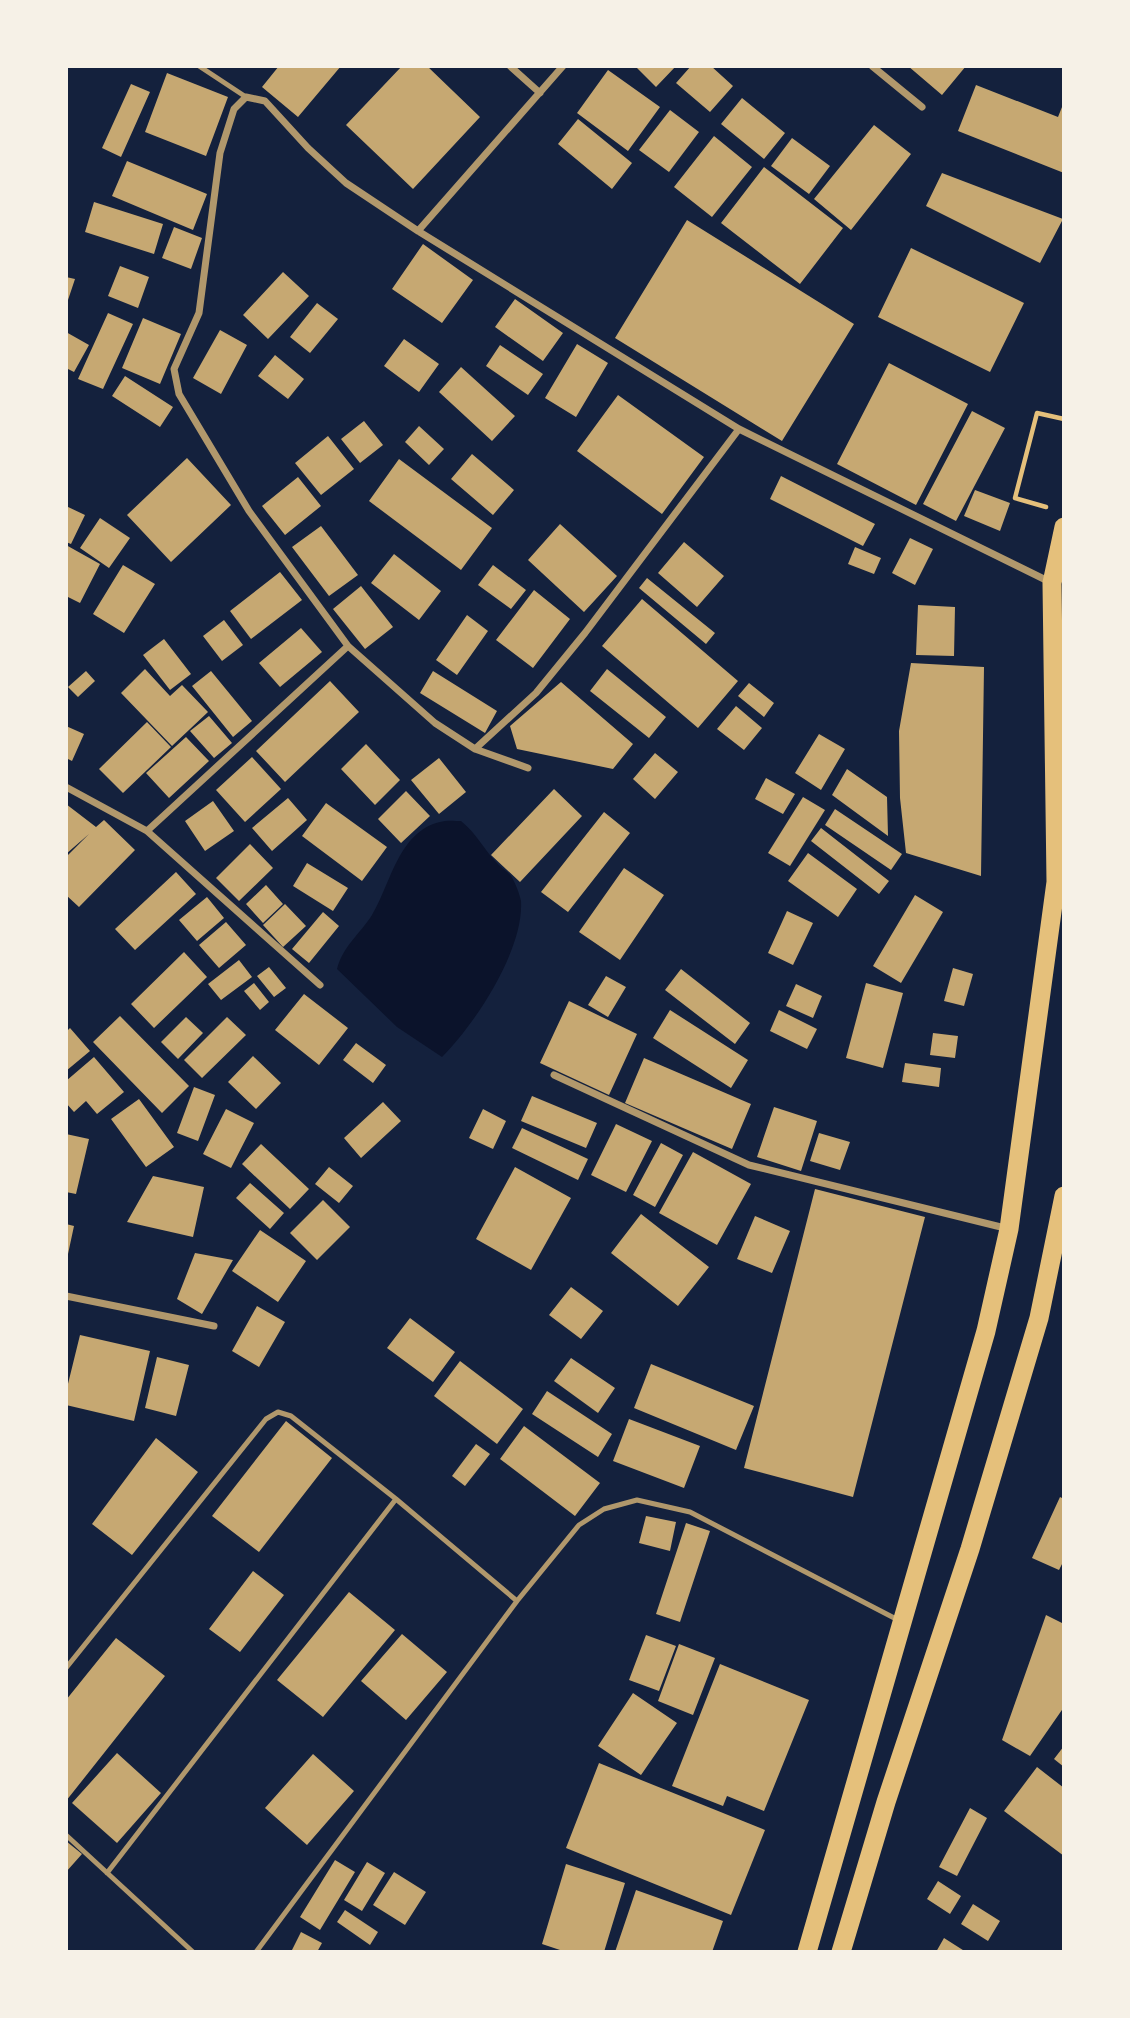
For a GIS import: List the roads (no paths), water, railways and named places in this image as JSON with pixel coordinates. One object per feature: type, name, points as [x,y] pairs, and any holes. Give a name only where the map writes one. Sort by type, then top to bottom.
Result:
[{"type":"highway","points":[[807,1951],[986,1331],[1009,1229],[1056,883],[1052,583],[1063,527]]},
{"type":"highway","points":[[841,1951],[894,1778],[970,1549],[1039,1318],[1060,1231],[1063,1196]]},
{"type":"street","points":[[510,66],[540,93]]},
{"type":"street","points":[[418,231],[563,66]]},
{"type":"street","points":[[872,66],[922,107]]},
{"type":"street","points":[[528,768],[475,749],[435,723],[348,646],[249,511],[179,394],[174,369],[199,313],[220,153],[234,109],[246,97],[265,101],[308,148],[346,183],[418,231],[739,429],[1052,583]]},
{"type":"street","points":[[475,749],[536,693],[585,633],[739,429]]},
{"type":"street","points":[[147,831],[348,646]]},
{"type":"street","points":[[66,787],[147,831],[320,985]]},
{"type":"street","points":[[554,1075],[749,1165],[1009,1229]]},
{"type":"street","points":[[66,1296],[214,1326]]},
{"type":"lane","points":[[199,66],[246,97]]},
{"type":"lane","points":[[66,1668],[266,1419],[278,1412],[291,1416],[396,1499],[517,1601]]},
{"type":"lane","points":[[107,1873],[396,1499]]},
{"type":"lane","points":[[256,1951],[517,1601],[579,1525],[604,1509],[637,1500],[690,1511],[902,1623]]},
{"type":"lane","points":[[66,1835],[193,1951]]},
{"type":"water","points":[[461,821],[513,879],[521,901],[520,920],[515,941],[495,985],[469,1026],[442,1057],[397,1027],[337,969],[348,947],[379,903],[397,861],[414,836],[440,822]]}]
